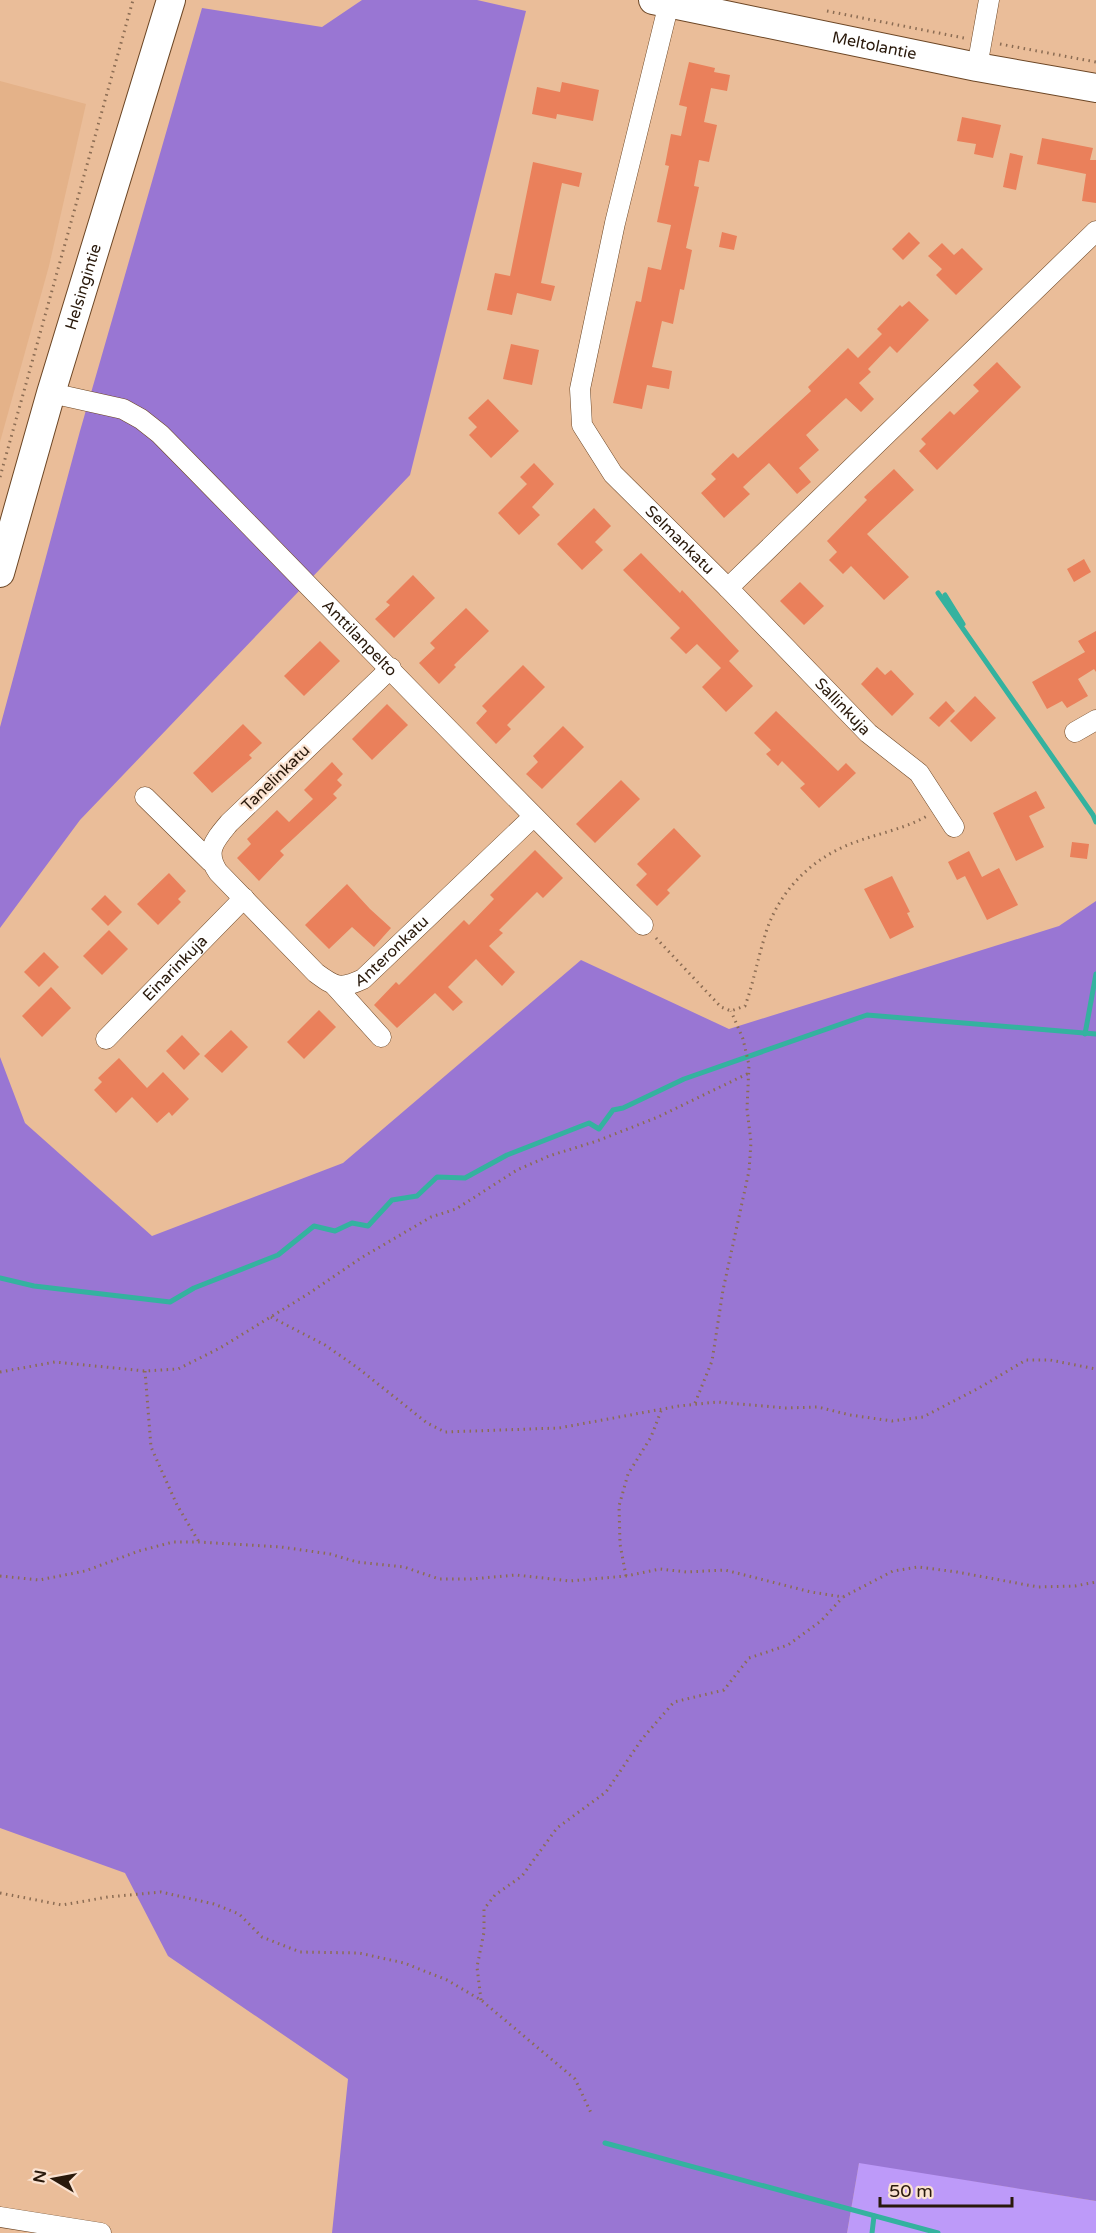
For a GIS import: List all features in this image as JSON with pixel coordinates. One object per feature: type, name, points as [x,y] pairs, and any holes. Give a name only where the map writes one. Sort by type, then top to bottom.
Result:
[{"type":"main road","name":"Helsingintie","points":[[0,573],[51,393],[171,0]]},
{"type":"main road","name":"Meltolantie","points":[[661,2],[980,54],[1096,88]]},
{"type":"street","points":[[980,54],[989,0]]},
{"type":"street","name":"Selmankatu","points":[[661,2],[580,389],[582,425],[613,474],[728,588]]},
{"type":"street","points":[[728,588],[1096,231]]},
{"type":"street","name":"Anttilanpelto","points":[[51,393],[123,409],[160,434],[391,668],[533,817],[643,924]]},
{"type":"street","name":"Sallinkuja","points":[[728,588],[868,733],[919,773],[954,827]]},
{"type":"street","name":"Tanelinkatu","points":[[211,862],[213,842],[229,823],[391,668]]},
{"type":"street","points":[[1075,732],[1096,720]]},
{"type":"street","points":[[145,797],[244,898]]},
{"type":"street","name":"Anteronkatu","points":[[244,898],[316,973],[335,986],[350,985],[363,979],[533,817]]},
{"type":"street","name":"Einarinkuja","points":[[106,1039],[244,898]]},
{"type":"street","points":[[335,986],[381,1037]]},
{"type":"street","points":[[0,2217],[101,2233]]},
{"type":"path","points":[[0,477],[133,0]]},
{"type":"path","points":[[821,10],[980,54],[1096,62]]},
{"type":"path","points":[[730,1011],[745,1006],[774,910],[787,890],[803,874],[838,849],[911,825],[942,808]]},
{"type":"path","points":[[643,924],[721,1007],[730,1011],[743,1039],[748,1073],[747,1109],[751,1142],[749,1171],[723,1290],[712,1361],[695,1404]]},
{"type":"path","points":[[0,1372],[55,1362],[145,1371],[178,1369],[220,1348],[362,1258],[431,1217],[456,1209],[517,1170],[549,1156],[638,1125],[748,1073]]},
{"type":"path","points":[[271,1317],[325,1345],[427,1423],[445,1432],[559,1428],[695,1404],[739,1403],[786,1408],[818,1407],[850,1415],[892,1421],[923,1417],[1026,1360],[1050,1360],[1096,1369]]},
{"type":"path","points":[[145,1371],[151,1447],[177,1505],[199,1542]]},
{"type":"path","points":[[626,1576],[620,1544],[619,1506],[628,1474],[651,1437],[661,1411]]},
{"type":"path","points":[[0,1576],[39,1580],[86,1571],[139,1551],[173,1542],[199,1542],[281,1547],[330,1554],[357,1562],[404,1567],[439,1579],[516,1575],[570,1581],[626,1576],[660,1569],[687,1572],[725,1570],[812,1592],[843,1597]]},
{"type":"path","points":[[481,2000],[477,1967],[484,1932],[484,1909],[495,1895],[522,1876],[557,1828],[606,1792],[642,1739],[674,1702],[724,1690],[749,1658],[788,1645],[821,1621],[843,1597],[893,1571],[918,1567],[1038,1587],[1075,1586],[1096,1582]]},
{"type":"path","points":[[0,1893],[62,1905],[108,1897],[161,1892],[214,1904],[239,1914],[262,1937],[300,1952],[359,1953],[404,1963],[447,1980],[481,2000],[575,2079],[592,2115]]},
{"type":"shaded area","points":[[362,0],[477,0],[526,11],[410,475],[80,820],[0,928],[0,727],[80,431],[202,8],[322,27]]},
{"type":"shaded area","points":[[0,81],[86,104],[49,266],[0,442]]},
{"type":"shaded area","points":[[1096,901],[1096,2201],[859,2163],[847,2233],[332,2233],[348,2079],[168,1956],[125,1873],[0,1828],[0,1057],[25,1123],[152,1236],[343,1163],[581,960],[729,1029],[1059,926]]},
{"type":"shaded area","points":[[859,2162],[1096,2201],[1096,2233],[847,2233]]},
{"type":"building","points":[[689,62],[715,68],[714,72],[730,75],[727,91],[711,88],[704,122],[717,125],[709,162],[699,160],[694,186],[699,187],[686,248],[692,250],[684,290],[680,289],[673,324],[662,321],[652,367],[672,371],[669,389],[647,385],[642,409],[613,403],[636,301],[641,302],[648,267],[661,270],[671,225],[657,222],[669,166],[665,165],[671,134],[681,136],[687,107],[679,105]]},
{"type":"building","points":[[562,82],[599,90],[593,121],[557,114],[556,119],[532,114],[537,87],[560,92]]},
{"type":"building","points":[[962,117],[1001,125],[993,158],[974,154],[976,144],[957,141]]},
{"type":"building","points":[[1042,138],[1093,148],[1090,160],[1096,160],[1096,203],[1082,201],[1086,174],[1037,164]]},
{"type":"building","points":[[1010,153],[1023,156],[1016,190],[1003,187]]},
{"type":"building","points":[[533,162],[582,173],[579,187],[562,183],[541,283],[555,286],[551,301],[517,293],[512,315],[487,310],[495,273],[510,276]]},
{"type":"building","points":[[722,232],[737,236],[734,250],[719,247]]},
{"type":"building","points":[[909,232],[920,243],[903,260],[892,249]]},
{"type":"building","points":[[942,243],[954,255],[962,248],[983,269],[956,295],[936,275],[942,269],[928,256]]},
{"type":"building","points":[[909,301],[929,320],[897,353],[890,346],[868,369],[871,372],[859,383],[874,399],[861,412],[846,398],[806,435],[819,450],[799,468],[811,482],[797,494],[769,463],[743,487],[750,494],[724,518],[701,493],[716,479],[711,474],[733,453],[738,458],[811,391],[808,387],[848,348],[858,358],[882,334],[877,329],[900,305],[902,307]]},
{"type":"building","points":[[511,344],[539,350],[532,385],[503,379]]},
{"type":"building","points":[[997,362],[1021,387],[937,470],[919,451],[926,444],[921,439],[950,411],[954,415],[979,391],[973,385]]},
{"type":"building","points":[[488,399],[519,431],[491,458],[469,435],[477,427],[468,418]]},
{"type":"building","points":[[534,463],[554,484],[532,507],[540,515],[519,535],[498,513],[527,484],[520,477]]},
{"type":"building","points":[[894,469],[914,490],[867,534],[909,577],[884,600],[851,566],[843,574],[829,560],[837,552],[827,541],[867,500],[864,497]]},
{"type":"building","points":[[594,508],[611,526],[595,542],[603,550],[582,570],[557,544]]},
{"type":"building","points":[[641,553],[680,593],[682,590],[739,651],[729,661],[753,686],[726,712],[702,687],[721,668],[697,644],[686,654],[670,638],[680,628],[623,570]]},
{"type":"building","points":[[1084,559],[1091,572],[1074,582],[1067,569]]},
{"type":"building","points":[[413,575],[435,598],[394,638],[375,619],[390,605],[386,602]]},
{"type":"building","points":[[800,582],[824,606],[804,625],[780,601]]},
{"type":"building","points":[[466,608],[489,631],[454,665],[456,667],[439,684],[419,663],[435,648],[430,643]]},
{"type":"building","points":[[1096,631],[1096,672],[1094,669],[1078,679],[1088,696],[1067,708],[1062,701],[1047,709],[1032,682],[1085,652],[1078,641]]},
{"type":"building","points":[[320,641],[340,661],[304,696],[284,676]]},
{"type":"building","points":[[523,665],[545,687],[507,725],[511,729],[496,744],[476,723],[487,711],[482,706]]},
{"type":"building","points":[[877,667],[885,675],[891,670],[914,694],[892,716],[861,684]]},
{"type":"building","points":[[975,696],[996,718],[971,742],[950,721]]},
{"type":"building","points":[[946,701],[955,711],[939,727],[929,718]]},
{"type":"building","points":[[387,704],[408,725],[372,760],[352,739]]},
{"type":"building","points":[[776,711],[838,771],[846,763],[856,773],[819,808],[800,788],[805,784],[782,761],[778,766],[766,754],[771,750],[754,733]]},
{"type":"building","points":[[243,724],[262,743],[249,755],[252,758],[212,793],[193,773]]},
{"type":"building","points":[[563,726],[584,747],[542,789],[526,774],[538,762],[533,756]]},
{"type":"building","points":[[332,762],[343,774],[337,780],[342,785],[333,794],[337,798],[280,851],[284,855],[259,881],[237,858],[251,844],[247,839],[277,810],[289,822],[313,799],[304,790]]},
{"type":"building","points":[[621,780],[640,799],[595,843],[576,824]]},
{"type":"building","points":[[1036,791],[1045,808],[1029,816],[1044,847],[1016,861],[993,813]]},
{"type":"building","points":[[674,828],[701,856],[667,890],[670,893],[657,906],[636,885],[647,874],[637,864]]},
{"type":"building","points":[[1072,842],[1089,844],[1087,859],[1070,857]]},
{"type":"building","points":[[535,850],[563,878],[543,898],[537,892],[499,930],[503,933],[489,946],[515,972],[502,986],[476,959],[448,987],[463,1002],[453,1011],[435,993],[397,1028],[374,1005],[396,982],[399,985],[464,920],[469,925],[494,899],[490,895]]},
{"type":"building","points":[[969,851],[982,877],[999,868],[1018,905],[987,920],[965,876],[957,880],[948,862]]},
{"type":"building","points":[[169,873],[186,891],[178,899],[181,902],[158,925],[137,904]]},
{"type":"building","points":[[892,876],[910,912],[907,913],[914,927],[890,939],[864,889]]},
{"type":"building","points":[[347,884],[391,928],[374,947],[352,927],[329,949],[305,925]]},
{"type":"building","points":[[105,895],[122,912],[108,926],[91,909]]},
{"type":"building","points":[[109,930],[128,949],[102,975],[83,956]]},
{"type":"building","points":[[44,952],[59,967],[39,987],[24,972]]},
{"type":"building","points":[[51,987],[71,1008],[42,1037],[22,1016]]},
{"type":"building","points":[[319,1010],[336,1027],[304,1059],[287,1042]]},
{"type":"building","points":[[231,1030],[248,1047],[222,1073],[204,1056]]},
{"type":"building","points":[[182,1035],[200,1054],[184,1070],[166,1051]]},
{"type":"building","points":[[119,1058],[147,1088],[163,1072],[189,1099],[172,1116],[169,1112],[157,1123],[132,1097],[116,1113],[94,1090],[102,1082],[98,1078]]},
{"type":"waterway","points":[[938,593],[1096,822]]},
{"type":"waterway","points":[[945,595],[963,624]]},
{"type":"waterway","points":[[1085,1034],[1096,974]]},
{"type":"waterway","points":[[0,1278],[34,1286],[170,1302],[194,1288],[278,1255],[314,1226],[335,1231],[352,1223],[368,1226],[392,1200],[417,1196],[437,1177],[465,1178],[507,1155],[589,1123],[599,1129],[613,1110],[623,1108],[684,1079],[867,1015],[1096,1034]]},
{"type":"waterway","points":[[605,2143],[938,2233]]},
{"type":"waterway","points":[[872,2233],[874,2216]]}]
